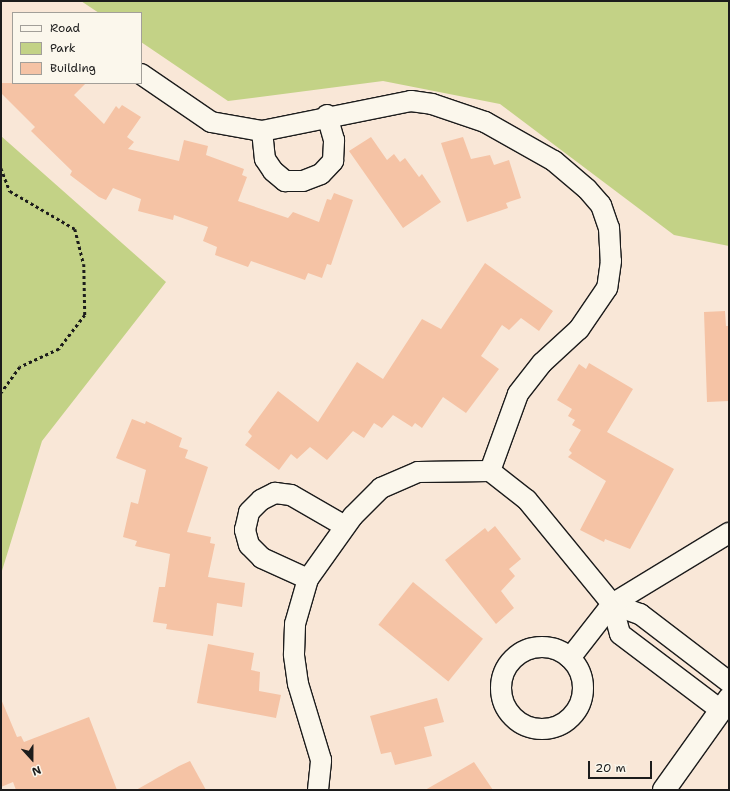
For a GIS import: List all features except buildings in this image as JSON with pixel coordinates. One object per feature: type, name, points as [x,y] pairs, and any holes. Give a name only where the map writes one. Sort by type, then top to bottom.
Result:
[{"type":"street","points":[[142,75],[211,122],[262,131],[327,115],[411,101],[432,104],[485,122],[554,161],[601,205],[609,228],[611,261],[607,288],[579,329],[542,363],[518,394],[490,471]]},
{"type":"street","points":[[262,131],[265,158],[273,171],[285,181],[303,181],[321,174],[333,161],[334,140],[327,115]]},
{"type":"street","points":[[318,790],[321,760],[298,684],[294,654],[295,624],[308,580],[343,525],[381,488],[418,472],[490,471],[527,500],[612,604],[620,634],[652,659],[724,704],[664,790]]},
{"type":"street","points":[[308,580],[262,558],[248,545],[245,530],[249,512],[261,500],[275,493],[291,495],[343,525]]},
{"type":"street","points":[[570,658],[612,604],[729,533]]},
{"type":"street","points":[[612,604],[640,614],[729,682]]},
{"type":"street","points":[[652,659],[670,636]]},
{"type":"street","points":[[547,647],[570,658],[583,682],[577,710],[554,727],[526,726],[514,718],[502,695],[501,682],[512,660],[522,652],[547,647]]},
{"type":"path","points":[[1,168],[10,191],[75,229],[84,264],[85,315],[59,349],[20,367],[1,393]]},
{"type":"green space","points":[[81,1],[729,1],[729,246],[674,235],[500,104],[383,81],[228,101],[142,43],[142,12],[98,12]]},
{"type":"green space","points":[[1,136],[166,282],[42,441],[1,574]]}]
